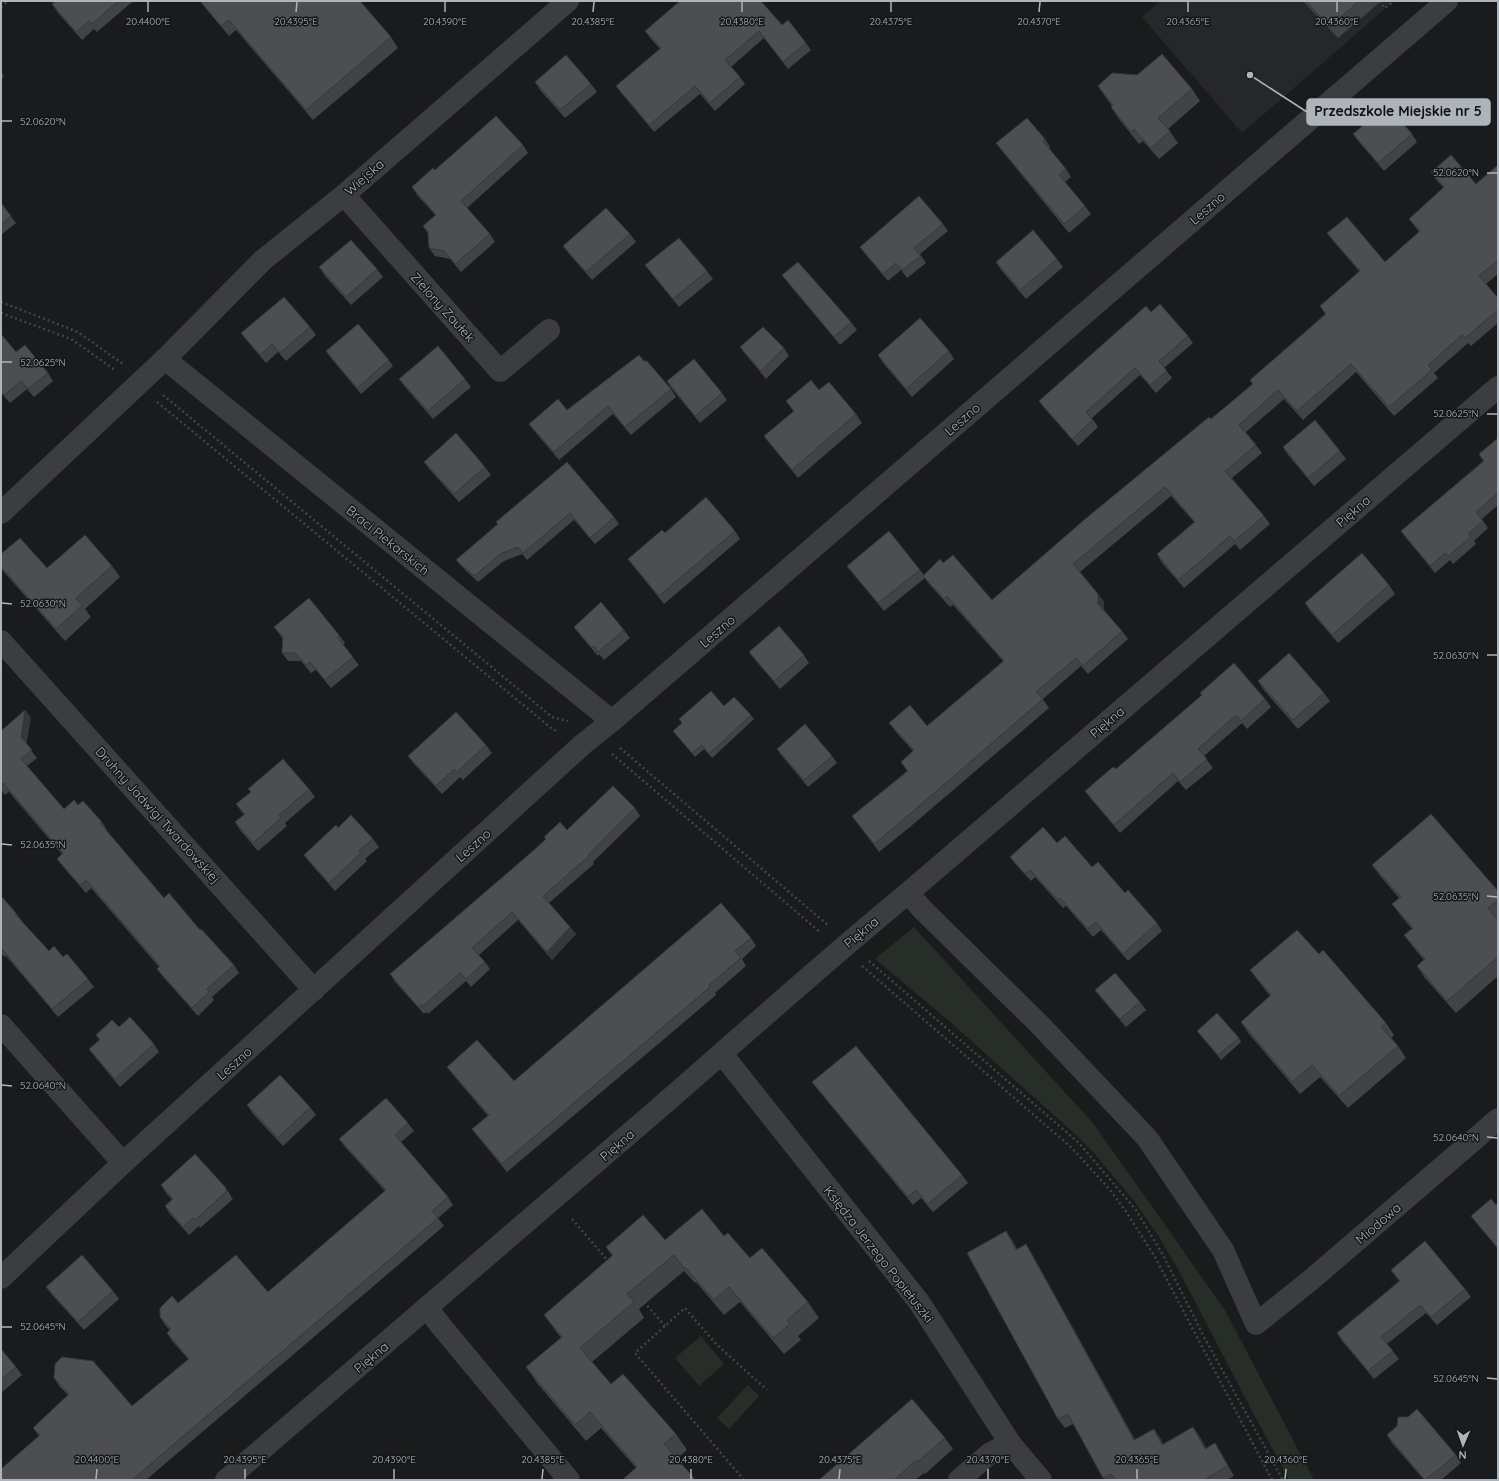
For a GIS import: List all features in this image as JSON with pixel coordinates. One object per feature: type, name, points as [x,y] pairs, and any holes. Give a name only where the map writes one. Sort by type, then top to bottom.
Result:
[{"type":"street","name":"Wiejska","points":[[1,513],[165,359],[263,260],[344,195],[568,1]]},
{"type":"street","name":"Leszno","points":[[1,1278],[314,990],[597,733],[1447,1]]},
{"type":"street","name":"Zielony Zaułek","points":[[344,195],[500,371],[549,330]]},
{"type":"street","name":"Braci Piekarskich","points":[[165,359],[597,733]]},
{"type":"street","name":"Piękna","points":[[226,1480],[428,1309],[722,1054],[848,942],[908,893],[1498,387]]},
{"type":"street","name":"Druhny Jadwigi Twardowskiej","points":[[1,641],[314,990]]},
{"type":"street","name":"Miodowa","points":[[908,893],[923,910],[1038,1023],[1147,1138],[1222,1250],[1256,1324],[1312,1279],[1498,1120]]},
{"type":"street","points":[[1,1025],[124,1164]]},
{"type":"street","name":"Księdza Jerzego Popiełuszki","points":[[722,1054],[919,1302],[1010,1443],[1041,1480]]},
{"type":"street","points":[[428,1309],[569,1480]]},
{"type":"street","points":[[959,1480],[989,1454],[1010,1443]]},
{"type":"path","points":[[1,7],[8,1]]},
{"type":"path","points":[[1378,1],[1385,8],[1394,1]]},
{"type":"path","points":[[1,302],[78,332],[552,718],[576,722],[617,745],[848,942],[1079,1143],[1136,1210],[1163,1255],[1204,1337],[1283,1480]]},
{"type":"path","points":[[1,313],[71,338],[140,382],[551,728],[597,733],[610,752],[822,935]]},
{"type":"path","points":[[859,964],[1072,1148],[1110,1190],[1125,1210],[1154,1257],[1272,1480]]},
{"type":"path","points":[[570,1216],[610,1263]]},
{"type":"path","points":[[640,1297],[665,1326]]},
{"type":"path","points":[[744,1480],[635,1352],[685,1308],[716,1344],[767,1390]]},
{"type":"shaded area","points":[[1160,1],[1394,1],[1242,133],[1142,17]]},
{"type":"shaded area","points":[[914,927],[1093,1123],[1225,1310],[1314,1480],[1289,1480],[1179,1271],[1159,1237],[1135,1202],[1093,1152],[1075,1134],[949,1021],[875,959]]},
{"type":"shaded area","points":[[701,1336],[724,1364],[699,1386],[675,1358]]},
{"type":"shaded area","points":[[748,1385],[759,1396],[729,1429],[717,1418]]},
{"type":"building","points":[[56,1],[118,1],[92,24],[89,21],[76,32],[52,4]]},
{"type":"building","points":[[200,1],[360,1],[391,37],[306,110],[229,20],[221,26]]},
{"type":"building","points":[[680,1],[761,1],[782,25],[788,20],[806,43],[783,62],[759,31],[725,60],[740,77],[710,103],[695,86],[649,125],[616,86],[661,48],[645,31]]},
{"type":"building","points":[[1306,1],[1359,1],[1330,27]]},
{"type":"building","points":[[1162,54],[1192,89],[1158,118],[1170,131],[1151,148],[1134,129],[1131,132],[1111,107],[1113,105],[1098,86],[1112,73],[1137,75]]},
{"type":"building","points":[[566,55],[591,84],[560,110],[535,82]]},
{"type":"building","points":[[1387,105],[1412,134],[1378,163],[1353,134]]},
{"type":"building","points":[[496,116],[523,145],[461,201],[490,234],[455,264],[444,251],[429,248],[428,232],[423,226],[436,215],[412,187],[433,168],[435,170]]},
{"type":"building","points":[[1027,118],[1045,139],[1043,141],[1066,169],[1059,175],[1085,206],[1064,224],[996,143]]},
{"type":"building","points":[[1451,155],[1476,184],[1498,165],[1498,260],[1479,276],[1498,298],[1498,310],[1465,338],[1462,335],[1428,365],[1432,370],[1389,407],[1351,364],[1297,411],[1278,390],[1239,425],[1256,445],[1225,471],[1264,516],[1234,541],[1230,536],[1178,580],[1157,554],[1195,522],[1165,487],[1073,564],[1098,594],[1098,604],[1122,631],[1083,666],[1076,658],[1036,692],[1043,699],[874,844],[852,816],[908,771],[901,762],[914,750],[889,723],[910,705],[927,726],[1004,661],[947,596],[944,599],[923,576],[940,559],[943,563],[953,555],[992,600],[1084,520],[1209,417],[1211,419],[1253,384],[1250,380],[1326,314],[1320,306],[1360,271],[1327,233],[1347,217],[1385,262],[1420,231],[1409,219],[1444,187],[1431,172]]},
{"type":"building","points":[[919,196],[943,224],[914,248],[921,256],[902,270],[896,263],[883,274],[860,247]]},
{"type":"building","points":[[1,203],[11,216],[1,224]]},
{"type":"building","points":[[606,208],[630,234],[586,272],[563,246]]},
{"type":"building","points":[[1033,230],[1057,259],[1020,290],[996,262]]},
{"type":"building","points":[[679,238],[707,271],[673,299],[645,265]]},
{"type":"building","points":[[351,240],[377,269],[346,297],[319,267]]},
{"type":"building","points":[[798,262],[851,322],[834,337],[782,275]]},
{"type":"building","points":[[284,297],[310,327],[280,353],[272,344],[260,355],[241,333]]},
{"type":"building","points":[[1160,304],[1188,336],[1159,361],[1167,371],[1150,385],[1135,368],[1086,412],[1093,420],[1072,439],[1039,401],[1146,306],[1151,312]]},
{"type":"building","points":[[920,318],[949,351],[906,389],[878,355]]},
{"type":"building","points":[[358,324],[389,360],[357,388],[326,351]]},
{"type":"building","points":[[763,327],[784,348],[761,371],[740,347]]},
{"type":"building","points":[[1,334],[16,352],[25,345],[48,373],[28,389],[21,381],[4,395],[1,392]]},
{"type":"building","points":[[438,346],[465,379],[428,411],[399,379]]},
{"type":"building","points":[[639,355],[644,361],[647,361],[671,389],[625,427],[608,406],[554,452],[529,424],[558,399],[567,410]]},
{"type":"building","points":[[694,359],[722,393],[695,416],[667,381]]},
{"type":"building","points":[[811,380],[819,390],[829,382],[856,414],[792,470],[764,436],[794,411],[786,401]]},
{"type":"building","points":[[1315,420],[1340,451],[1308,478],[1283,447]]},
{"type":"building","points":[[456,433],[485,467],[454,494],[424,462]]},
{"type":"building","points":[[1498,438],[1498,493],[1476,512],[1483,521],[1468,534],[1471,537],[1448,556],[1445,553],[1430,566],[1401,531],[1484,461],[1479,454]]},
{"type":"building","points":[[567,462],[614,517],[590,538],[570,513],[523,553],[518,547],[500,554],[474,576],[456,560],[498,524],[496,522]]},
{"type":"building","points":[[706,497],[735,531],[659,596],[628,559],[662,530],[665,533]]},
{"type":"building","points":[[889,531],[920,570],[878,603],[847,566]]},
{"type":"building","points":[[85,535],[112,566],[76,598],[82,606],[56,629],[1,567],[1,554],[20,538],[47,568]]},
{"type":"building","points":[[1362,553],[1389,585],[1332,635],[1305,603]]},
{"type":"building","points":[[309,598],[339,635],[337,637],[353,657],[325,680],[310,662],[306,665],[295,653],[282,653],[283,637],[274,627]]},
{"type":"building","points":[[601,602],[624,630],[598,652],[594,646],[592,648],[574,627]]},
{"type":"building","points":[[779,626],[804,655],[774,681],[749,652]]},
{"type":"building","points":[[1289,653],[1324,693],[1293,720],[1258,681]]},
{"type":"building","points":[[1234,663],[1265,699],[1241,721],[1236,715],[1198,749],[1207,759],[1180,782],[1173,773],[1114,825],[1085,791],[1113,767],[1116,769],[1202,695],[1200,693]]},
{"type":"building","points":[[711,691],[724,706],[734,697],[751,715],[709,754],[702,745],[692,753],[673,731],[682,723],[679,719]]},
{"type":"building","points":[[25,710],[21,737],[32,750],[21,759],[64,809],[74,800],[78,805],[83,801],[164,898],[169,893],[200,930],[201,929],[234,965],[207,989],[209,992],[192,1008],[157,969],[160,966],[86,880],[80,885],[57,859],[63,853],[3,783],[1,785],[1,731]]},
{"type":"building","points":[[456,712],[486,745],[457,772],[454,769],[436,786],[408,756]]},
{"type":"building","points":[[805,724],[832,756],[804,780],[777,749]]},
{"type":"building","points":[[283,759],[309,789],[279,815],[281,818],[253,843],[235,822],[245,814],[236,804],[251,792],[248,789]]},
{"type":"building","points":[[613,786],[635,808],[588,855],[589,856],[543,896],[570,927],[547,952],[512,912],[472,948],[485,962],[466,979],[460,973],[423,1006],[422,1004],[418,1007],[390,974],[534,850],[546,839],[544,837],[560,822],[567,830]]},
{"type":"building","points":[[1431,814],[1498,891],[1498,900],[1488,908],[1498,920],[1498,957],[1447,1001],[1417,966],[1425,959],[1404,935],[1413,928],[1392,904],[1401,897],[1372,865]]},
{"type":"building","points":[[351,815],[373,839],[359,851],[361,853],[329,883],[304,855],[336,825],[338,828]]},
{"type":"building","points":[[1043,827],[1057,843],[1065,836],[1092,867],[1098,862],[1125,893],[1128,890],[1157,923],[1123,954],[1096,922],[1088,929],[1060,898],[1058,900],[1030,870],[1025,874],[1010,857]]},
{"type":"building","points":[[1,896],[16,913],[15,914],[49,951],[54,946],[63,957],[67,954],[88,979],[52,1009],[1,948]]},
{"type":"building","points":[[721,903],[751,938],[735,951],[741,958],[709,985],[710,987],[502,1164],[472,1129],[489,1115],[447,1067],[477,1040],[514,1081]]},
{"type":"building","points":[[1297,930],[1319,954],[1323,950],[1386,1023],[1381,1027],[1398,1046],[1339,1096],[1312,1065],[1292,1082],[1241,1022],[1271,995],[1250,970]]},
{"type":"building","points":[[1115,973],[1140,1002],[1120,1019],[1095,990]]},
{"type":"building","points":[[1217,1013],[1239,1038],[1218,1055],[1197,1031]]},
{"type":"building","points":[[130,1017],[154,1044],[115,1079],[89,1049],[100,1040],[96,1035],[112,1020],[119,1027]]},
{"type":"building","points":[[856,1046],[962,1175],[928,1204],[916,1190],[908,1197],[812,1082]]},
{"type":"building","points":[[280,1075],[310,1107],[278,1138],[247,1105]]},
{"type":"building","points":[[386,1098],[408,1123],[395,1135],[448,1197],[432,1211],[438,1218],[132,1480],[1,1480],[1,1469],[40,1435],[33,1428],[69,1394],[54,1378],[55,1364],[62,1357],[93,1361],[132,1406],[189,1359],[167,1333],[171,1329],[160,1317],[160,1308],[172,1296],[178,1303],[236,1255],[268,1292],[386,1190],[339,1139]]},
{"type":"building","points":[[195,1154],[226,1188],[225,1189],[227,1191],[195,1220],[193,1218],[183,1227],[165,1206],[173,1199],[161,1185]]},
{"type":"building","points":[[1491,1199],[1496,1205],[1498,1203],[1498,1248],[1471,1216]]},
{"type":"building","points":[[702,1209],[724,1236],[728,1233],[750,1258],[762,1248],[808,1302],[787,1320],[790,1324],[773,1338],[729,1287],[714,1300],[674,1255],[627,1294],[634,1302],[580,1348],[611,1384],[623,1374],[676,1434],[664,1444],[694,1478],[692,1480],[622,1480],[637,1467],[590,1412],[575,1425],[526,1367],[562,1337],[544,1315],[613,1255],[606,1247],[643,1215],[665,1240]]},
{"type":"building","points":[[1006,1231],[1016,1250],[1026,1244],[1134,1440],[1154,1429],[1162,1445],[1193,1427],[1205,1449],[1215,1443],[1228,1466],[1204,1480],[1115,1480],[1111,1474],[1103,1478],[1068,1414],[1058,1419],[967,1253]]},
{"type":"building","points":[[1425,1241],[1465,1289],[1431,1317],[1420,1305],[1381,1337],[1393,1351],[1368,1371],[1337,1333],[1400,1281],[1391,1270]]},
{"type":"building","points":[[82,1255],[113,1291],[78,1322],[46,1287]]},
{"type":"building","points":[[1,1349],[16,1367],[1,1380]]},
{"type":"building","points":[[912,1399],[945,1438],[917,1462],[915,1461],[894,1480],[820,1479]]},
{"type":"building","points":[[1417,1409],[1456,1455],[1425,1480],[1387,1435],[1397,1426],[1398,1417],[1408,1417]]},
{"type":"place","name":"Przedszkole Miejskie nr 5","points":[[1250,75]]}]
